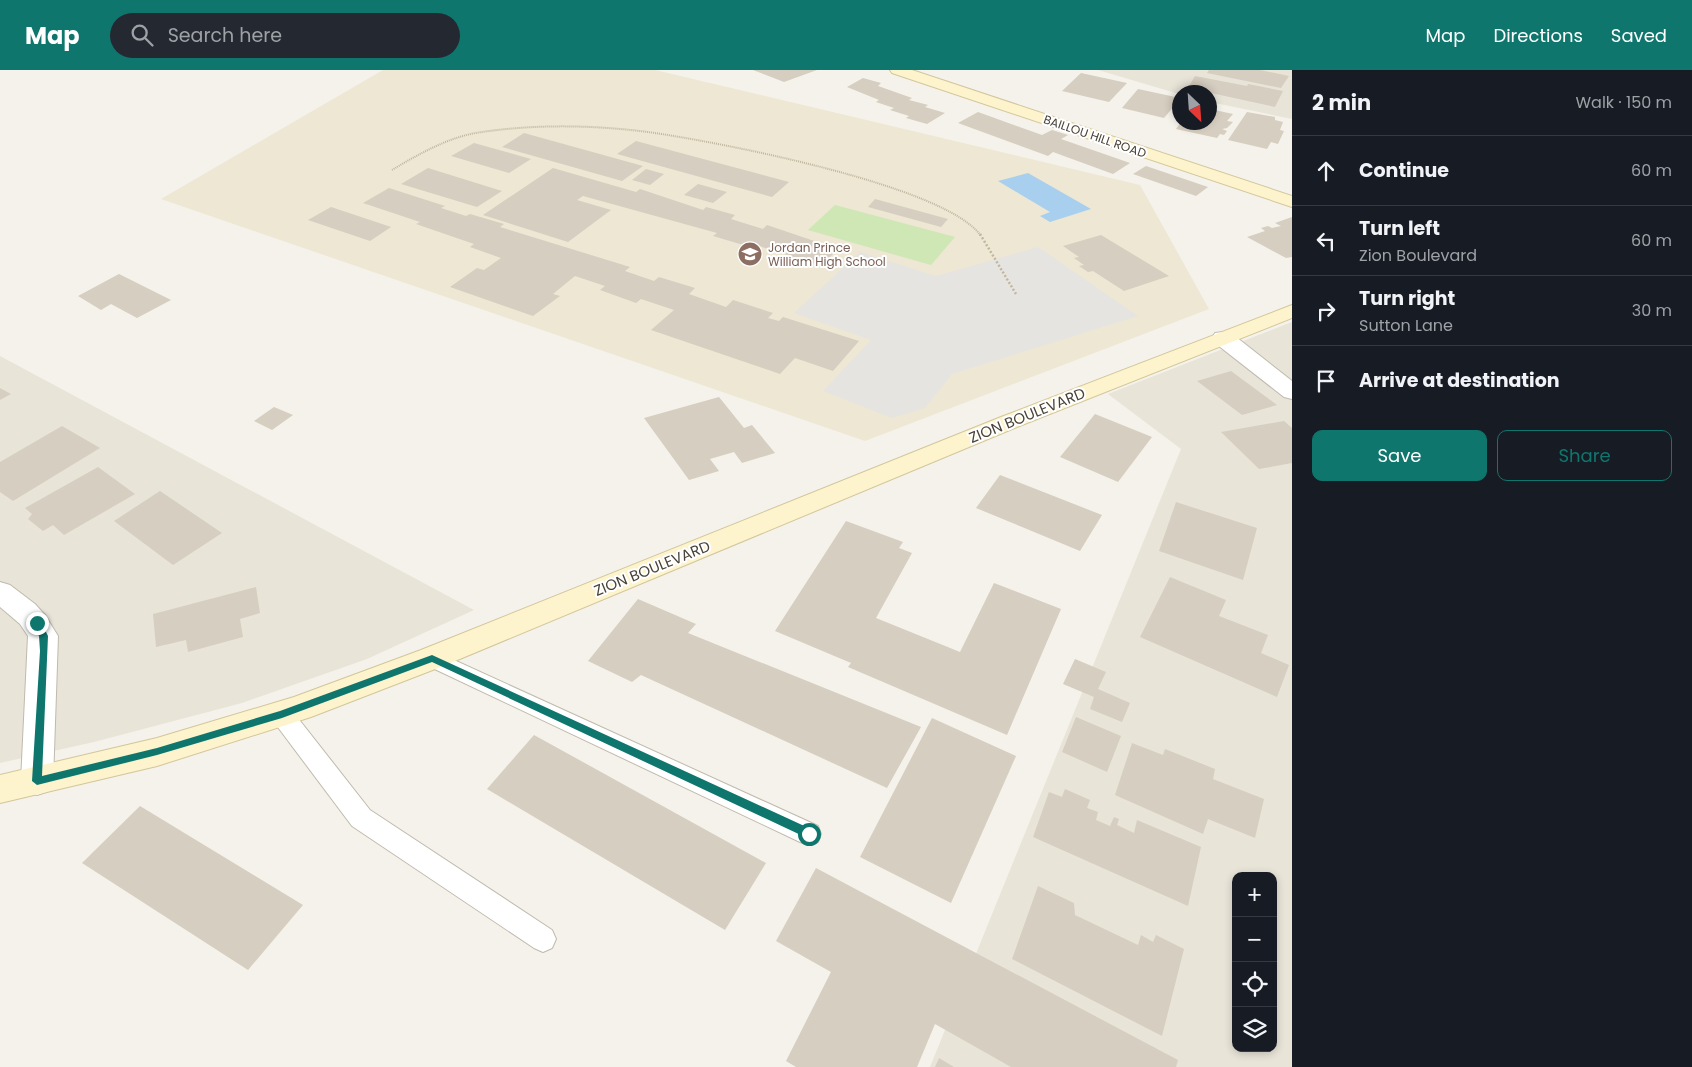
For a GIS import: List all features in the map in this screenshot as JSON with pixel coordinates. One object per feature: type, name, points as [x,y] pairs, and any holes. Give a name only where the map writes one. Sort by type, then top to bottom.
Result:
[{"type":"main road","name":"BAILLOU HILL ROAD","points":[[897,70],[1292,202]]},
{"type":"main road","name":"ZION BOULEVARD","points":[[0,789],[157,752],[282,714],[432,658],[1018,418],[1292,311]]},
{"type":"street","points":[[1223,338],[1292,392]]},
{"type":"street","points":[[0,592],[30,614],[43,636],[37,781]]},
{"type":"lane","points":[[432,658],[809,834]]},
{"type":"lane","points":[[282,714],[361,818],[543,939]]},
{"type":"path","points":[[392,170],[427,149],[480,132],[548,126],[647,132],[754,150],[897,190],[964,218],[979,233],[1016,294]]},
{"type":"shaded area","name":"Jordan Prince William High School","points":[[383,70],[655,70],[1140,185],[1209,309],[865,441],[161,199]]},
{"type":"shaded area","points":[[1098,70],[1292,70],[1292,119],[1217,103],[1217,85],[1172,85],[1172,92]]},
{"type":"shaded area","points":[[1038,247],[1138,316],[952,374],[925,408],[892,418],[823,391],[871,340],[794,313],[860,252],[936,276]]},
{"type":"shaded area","points":[[1292,322],[1292,1067],[930,1067],[1181,449],[1108,394]]},
{"type":"shaded area","points":[[0,356],[474,610],[367,659],[242,703],[94,742],[0,763]]},
{"type":"green space","points":[[835,205],[955,237],[931,265],[808,230]]},
{"type":"water","points":[[1028,173],[1091,209],[1050,222],[1040,216],[1050,212],[998,181]]},
{"type":"building","points":[[753,70],[817,70],[784,82]]},
{"type":"building","points":[[1209,70],[1260,70],[1289,76],[1281,88],[1207,73]]},
{"type":"building","points":[[1081,73],[1127,83],[1109,102],[1062,91]]},
{"type":"building","points":[[1195,76],[1283,91],[1275,107],[1217,94],[1217,85],[1190,85]]},
{"type":"building","points":[[863,78],[881,83],[878,86],[912,98],[909,100],[928,105],[925,107],[945,113],[927,124],[906,118],[909,116],[890,110],[894,108],[876,102],[879,100],[847,87]]},
{"type":"building","points":[[1138,89],[1172,96],[1172,108],[1164,118],[1122,108]]},
{"type":"building","points":[[1217,111],[1233,114],[1227,121],[1233,122],[1227,128],[1222,129],[1227,131],[1224,135],[1220,134],[1217,138],[1181,130],[1217,130]]},
{"type":"building","points":[[978,112],[1042,135],[1052,130],[1068,135],[1061,139],[1130,163],[1113,174],[1053,152],[1048,156],[958,123]]},
{"type":"building","points":[[1247,112],[1275,117],[1275,120],[1283,122],[1280,130],[1284,131],[1278,144],[1271,142],[1267,149],[1228,140]]},
{"type":"building","points":[[524,133],[643,166],[622,181],[502,147]]},
{"type":"building","points":[[636,141],[789,182],[772,197],[617,154]]},
{"type":"building","points":[[474,143],[531,159],[509,173],[451,156]]},
{"type":"building","points":[[1146,166],[1208,187],[1196,196],[1133,174]]},
{"type":"building","points":[[428,168],[502,191],[477,207],[401,184]]},
{"type":"building","points":[[553,168],[636,192],[640,189],[703,210],[706,207],[735,215],[731,219],[763,229],[767,225],[838,249],[821,266],[753,244],[750,247],[713,236],[717,233],[583,196],[577,200],[611,210],[568,242],[483,215]]},
{"type":"building","points":[[646,169],[664,174],[650,185],[632,180]]},
{"type":"building","points":[[698,184],[727,192],[713,203],[684,195]]},
{"type":"building","points":[[389,188],[445,206],[441,208],[466,216],[470,214],[504,224],[500,227],[630,267],[625,271],[654,281],[659,277],[695,288],[689,294],[726,307],[733,300],[773,313],[768,318],[779,321],[783,317],[859,341],[833,371],[795,358],[780,374],[651,330],[674,310],[641,299],[636,303],[600,290],[605,286],[575,276],[553,294],[560,296],[533,316],[450,287],[477,268],[484,270],[501,258],[470,247],[474,244],[416,224],[420,222],[363,203]]},
{"type":"building","points":[[875,199],[948,219],[941,227],[868,207]]},
{"type":"building","points":[[331,207],[391,227],[370,241],[308,220]]},
{"type":"building","points":[[1292,217],[1292,257],[1286,258],[1247,237],[1265,231],[1261,228],[1281,226],[1275,223]]},
{"type":"building","points":[[1101,235],[1169,276],[1124,291],[1093,271],[1088,272],[1079,266],[1084,265],[1074,258],[1079,257],[1063,246]]},
{"type":"building","points":[[119,274],[171,300],[137,318],[111,304],[101,310],[78,296]]},
{"type":"building","points":[[1231,371],[1277,405],[1242,415],[1197,381]]},
{"type":"building","points":[[0,388],[11,394],[0,400]]},
{"type":"building","points":[[719,397],[744,428],[752,425],[775,453],[742,463],[734,452],[710,459],[719,471],[689,480],[644,418]]},
{"type":"building","points":[[274,407],[293,415],[272,430],[254,421]]},
{"type":"building","points":[[1095,414],[1152,437],[1118,482],[1060,457]]},
{"type":"building","points":[[1284,421],[1292,428],[1292,463],[1259,469],[1221,432]]},
{"type":"building","points":[[62,426],[100,448],[13,501],[0,492],[0,462]]},
{"type":"building","points":[[98,467],[135,494],[64,535],[53,525],[43,531],[28,519],[32,514],[25,508]]},
{"type":"building","points":[[1000,475],[1102,515],[1080,551],[976,508]]},
{"type":"building","points":[[160,491],[222,533],[173,565],[114,521]]},
{"type":"building","points":[[1176,502],[1257,528],[1243,580],[1159,551]]},
{"type":"building","points":[[846,521],[903,542],[899,548],[912,553],[876,618],[960,652],[994,583],[1061,609],[1007,735],[848,667],[851,663],[775,631]]},
{"type":"building","points":[[1170,577],[1226,600],[1219,616],[1268,635],[1261,653],[1289,665],[1277,697],[1140,637]]},
{"type":"building","points":[[256,587],[260,613],[240,619],[243,637],[188,652],[186,640],[156,647],[153,614]]},
{"type":"building","points":[[638,599],[696,624],[688,633],[921,727],[887,788],[641,675],[632,682],[588,661]]},
{"type":"building","points":[[1075,659],[1106,672],[1098,689],[1130,703],[1122,722],[1090,709],[1094,697],[1063,684]]},
{"type":"building","points":[[1076,717],[1121,736],[1107,772],[1062,752]]},
{"type":"building","points":[[932,718],[1016,756],[951,903],[860,857]]},
{"type":"building","points":[[534,735],[766,863],[725,930],[487,789]]},
{"type":"building","points":[[1132,743],[1163,755],[1165,749],[1215,769],[1213,779],[1264,799],[1255,838],[1208,819],[1203,834],[1115,795]]},
{"type":"building","points":[[1065,789],[1090,800],[1087,808],[1098,812],[1096,820],[1110,826],[1114,817],[1119,819],[1117,825],[1134,833],[1137,820],[1201,847],[1188,906],[1033,837],[1049,792],[1062,797]]},
{"type":"building","points":[[140,806],[303,905],[248,970],[82,863]]},
{"type":"building","points":[[816,868],[1178,1060],[1176,1067],[1011,1067],[935,1024],[917,1067],[796,1067],[786,1061],[831,972],[776,941]]},
{"type":"building","points":[[1038,886],[1074,903],[1075,915],[1138,945],[1141,935],[1153,942],[1156,935],[1184,949],[1162,1036],[1012,959]]},
{"type":"building","points":[[939,1058],[954,1067],[935,1067]]},
{"type":"place","name":"Jordan Prince William High School","points":[[750,254]]},
{"type":"route","points":[[37,623],[43,636],[44,651],[37,781],[157,752],[282,714],[432,658],[809,834]]}]
